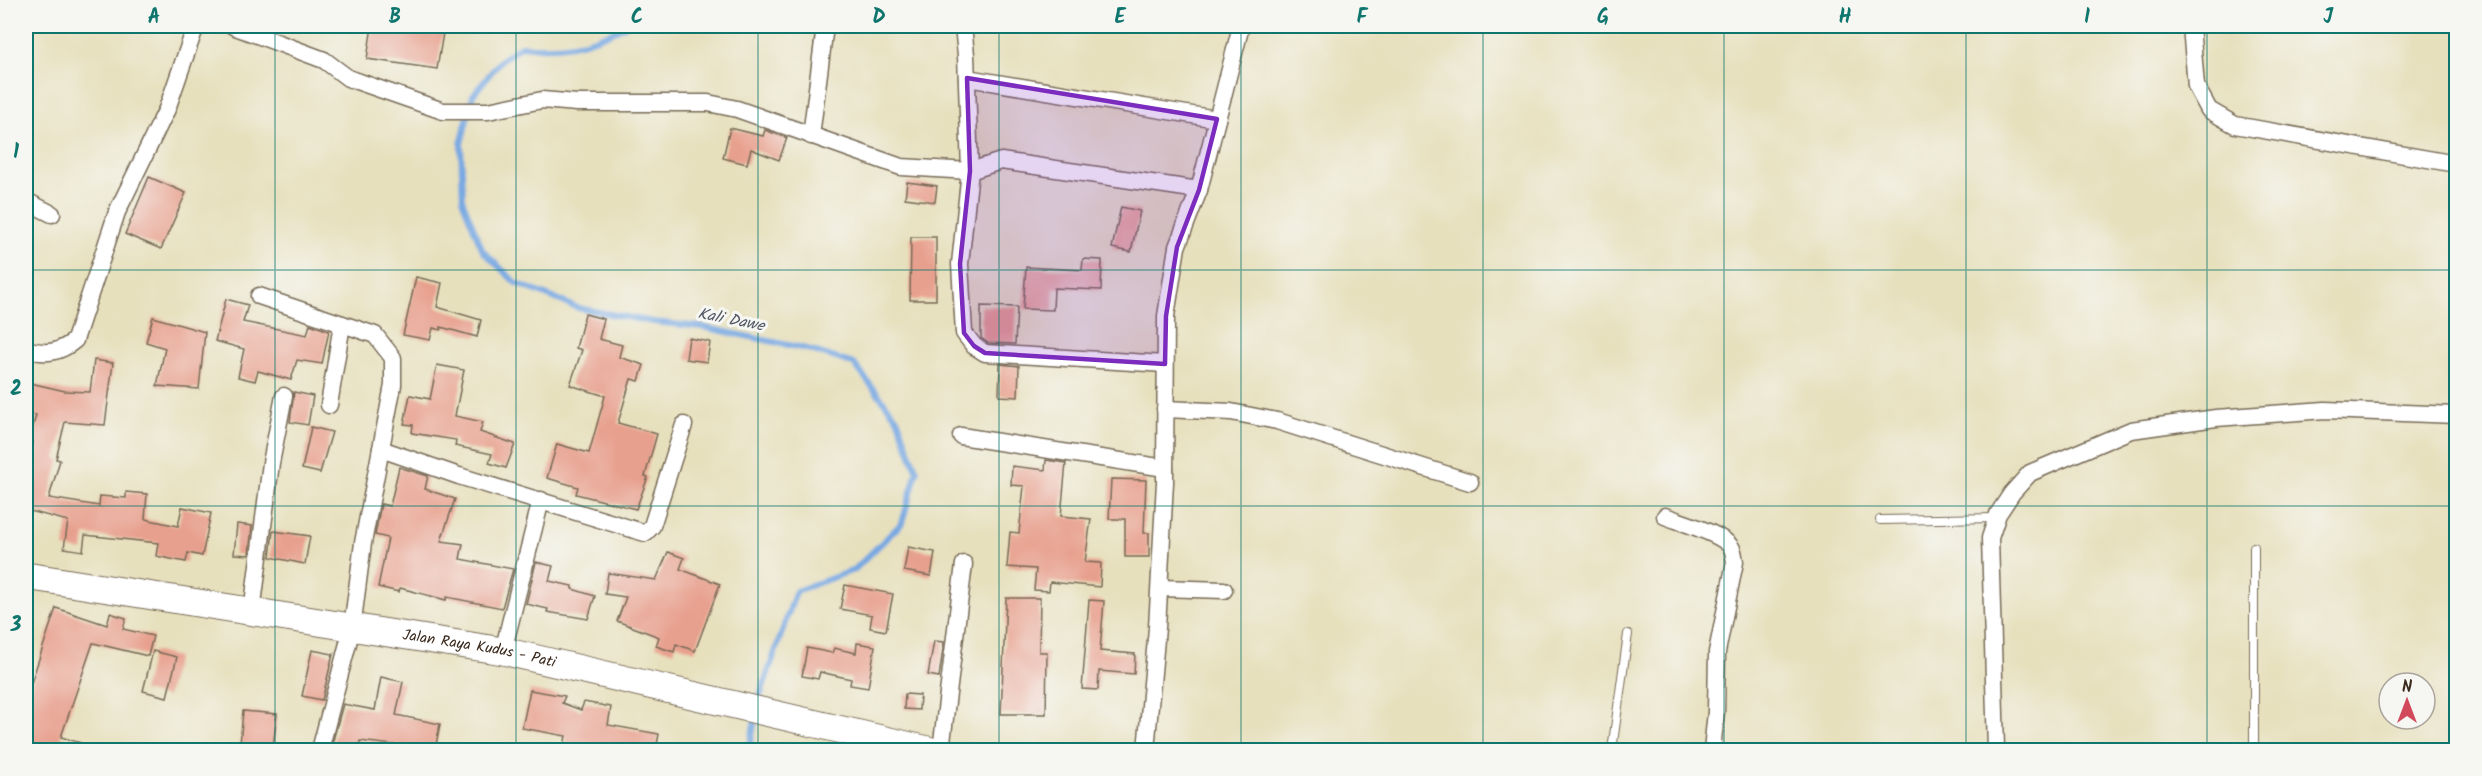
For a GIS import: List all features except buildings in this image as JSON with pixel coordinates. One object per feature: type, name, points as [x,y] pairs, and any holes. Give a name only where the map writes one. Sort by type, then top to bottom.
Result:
[{"type":"highway","name":"Jalan Raya Kudus - Pati","points":[[26,576],[503,651],[894,747],[928,750]]},
{"type":"street","points":[[26,349],[50,352],[64,350],[75,340],[117,212],[167,109],[198,26]]},
{"type":"street","points":[[232,26],[324,60],[348,78],[443,111],[488,111],[542,100],[598,104],[708,103],[737,109],[901,167],[970,171],[1001,161],[1199,190]]},
{"type":"street","points":[[811,136],[825,26]]},
{"type":"street","points":[[963,26],[970,171],[960,264],[964,333],[974,346],[985,353],[1166,364]]},
{"type":"street","points":[[1146,750],[1160,588],[1166,468],[1166,316],[1177,247],[1199,190],[1241,26]]},
{"type":"street","points":[[2191,26],[2196,86],[2209,110],[2235,125],[2457,164]]},
{"type":"street","points":[[967,78],[1217,118]]},
{"type":"street","points":[[26,201],[52,214]]},
{"type":"street","points":[[258,296],[375,335],[393,358],[393,385],[363,543],[352,628],[320,750]]},
{"type":"street","points":[[329,405],[342,324]]},
{"type":"street","points":[[252,612],[271,463],[284,396]]},
{"type":"street","points":[[1166,409],[1232,412],[1276,421],[1470,482]]},
{"type":"street","points":[[1996,750],[1990,538],[1996,518],[2012,493],[2031,472],[2131,430],[2216,418],[2325,410],[2457,415]]},
{"type":"street","points":[[381,449],[459,476],[645,533],[652,526],[684,425]]},
{"type":"street","points":[[961,436],[1166,468]]},
{"type":"street","points":[[503,651],[541,500]]},
{"type":"street","points":[[1665,516],[1722,540],[1731,546],[1733,552],[1735,562],[1717,652],[1716,712],[1712,750]]},
{"type":"street","points":[[942,750],[964,564]]},
{"type":"street","points":[[1160,588],[1224,590]]},
{"type":"lane","points":[[1880,520],[1996,518]]},
{"type":"lane","points":[[2254,547],[2254,750]]},
{"type":"lane","points":[[1612,750],[1628,634]]},
{"type":"highlighted area","points":[[967,78],[1217,119],[1199,190],[1177,247],[1166,316],[1165,364],[985,353],[974,346],[964,333],[960,264],[970,171]]},
{"type":"waterway","name":"Kali Dawe","points":[[625,26],[598,38],[574,45],[521,46],[501,60],[473,95],[461,144],[463,202],[483,251],[516,283],[578,308],[653,322],[703,327],[807,349],[854,364],[897,418],[917,471],[902,523],[854,570],[796,591],[758,702]]},
{"type":"waterway","name":"Kali Dawe","points":[[749,750],[756,715]]}]
